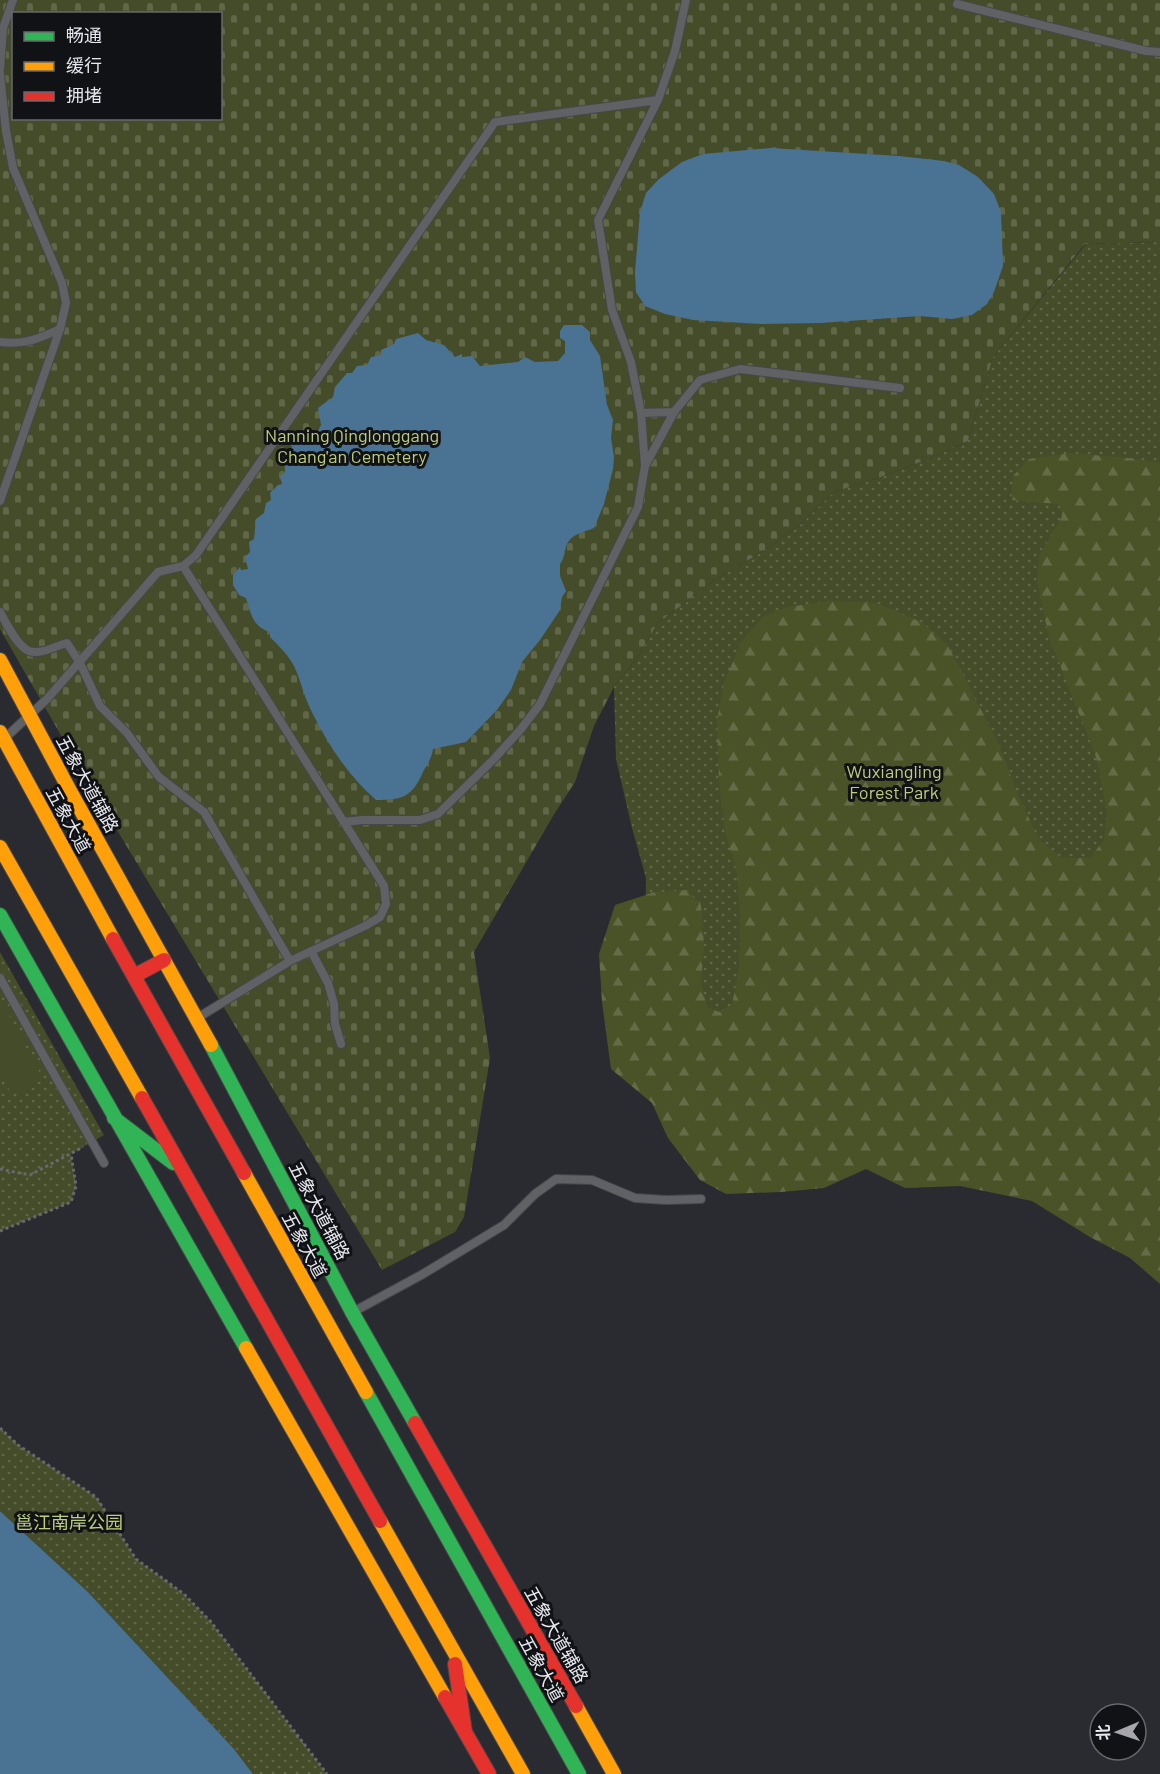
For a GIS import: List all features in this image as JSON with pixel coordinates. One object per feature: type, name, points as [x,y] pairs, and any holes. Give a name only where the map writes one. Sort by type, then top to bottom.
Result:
[{"type":"main road","name":"五象大道辅路","points":[[0,660],[197,1019],[352,1312],[614,1774]]},
{"type":"main road","name":"五象大道","points":[[1,738],[579,1774]]},
{"type":"main road","points":[[0,847],[523,1774]]},
{"type":"main road","points":[[0,915],[489,1774]]},
{"type":"main road","points":[[134,976],[164,960]]},
{"type":"main road","points":[[114,1118],[182,1169]]},
{"type":"main road","points":[[453,1649],[465,1732]]},
{"type":"lane","points":[[0,69],[3,28],[13,0]]},
{"type":"lane","points":[[344,822],[420,820],[438,814],[494,759],[540,705],[638,507],[645,466],[641,412],[631,362],[612,310],[598,220],[658,100],[675,51],[686,0]]},
{"type":"lane","points":[[957,4],[1146,51],[1160,52]]},
{"type":"lane","points":[[0,74],[6,131],[13,168],[62,283],[66,303],[60,329],[0,501]]},
{"type":"lane","points":[[1,738],[47,699],[158,572],[183,566],[196,555],[495,122],[658,100]]},
{"type":"lane","points":[[0,342],[33,341],[60,329]]},
{"type":"lane","points":[[645,466],[674,412],[700,380],[740,369],[900,388]]},
{"type":"lane","points":[[641,412],[674,412]]},
{"type":"lane","points":[[183,566],[384,886],[386,904],[380,916],[365,926],[290,961],[197,1019]]},
{"type":"lane","points":[[0,612],[17,640],[29,651],[42,651],[67,643],[80,663],[100,706],[127,733],[159,777],[204,812],[290,961]]},
{"type":"lane","points":[[311,951],[328,983],[341,1044]]},
{"type":"lane","points":[[0,978],[104,1163]]},
{"type":"lane","points":[[352,1312],[423,1274],[504,1224],[535,1194],[556,1179],[592,1180],[635,1198],[701,1199]]},
{"type":"path","points":[[0,1168],[30,1175],[71,1154],[76,1186],[70,1202],[0,1231]]},
{"type":"path","points":[[0,1428],[18,1445],[96,1497],[136,1559],[184,1594],[211,1622],[327,1774]]},
{"type":"green space","name":"Nanning Qinglonggang Chang'an Cemetery","points":[[0,0],[1160,0],[1160,242],[1085,244],[993,357],[968,441],[931,458],[834,492],[800,525],[762,552],[716,579],[657,624],[639,655],[614,687],[594,726],[575,782],[474,952],[490,1058],[464,1217],[455,1232],[382,1270],[82,772],[0,629]]},
{"type":"green space","name":"Wuxiangling Forest Park","points":[[1160,242],[1160,1254],[1069,1209],[779,1136],[645,942],[646,878],[616,759],[614,687],[639,655],[657,624],[716,579],[762,552],[800,525],[834,492],[931,458],[968,441],[993,357],[1086,244]]},
{"type":"green space","name":"Wuxiangling Forest Park","points":[[1070,453],[1160,463],[1160,1284],[1130,1258],[1090,1237],[1032,1201],[960,1186],[905,1188],[866,1169],[824,1188],[726,1194],[700,1180],[668,1138],[652,1103],[611,1069],[602,1002],[599,954],[615,905],[655,892],[687,890],[701,905],[704,944],[701,981],[707,1007],[719,1012],[732,1005],[739,968],[740,916],[737,873],[723,816],[717,721],[724,682],[742,641],[764,616],[788,607],[829,601],[877,603],[923,623],[949,647],[999,745],[1038,838],[1062,858],[1090,858],[1104,840],[1107,811],[1096,757],[1049,637],[1037,582],[1039,556],[1062,517],[1059,504],[1011,500],[1013,476],[1029,459]]},
{"type":"green space","points":[[0,952],[104,1135],[71,1154],[76,1186],[71,1202],[0,1231]]},
{"type":"green space","points":[[0,999],[43,1079],[12,1095],[2,1077],[0,1078]]},
{"type":"green space","name":"邕江南岸公园","points":[[0,1428],[18,1445],[96,1497],[136,1559],[184,1594],[211,1622],[327,1774],[253,1774],[234,1749],[88,1592],[0,1511]]},
{"type":"water","points":[[771,148],[944,161],[959,165],[978,177],[994,194],[1001,212],[1003,266],[987,304],[972,315],[952,319],[920,316],[820,323],[761,324],[693,320],[665,314],[645,306],[636,292],[635,272],[640,212],[646,193],[659,179],[682,162],[703,154]]},
{"type":"water","points":[[564,325],[582,325],[590,332],[590,340],[600,356],[607,405],[613,420],[611,438],[614,457],[604,504],[594,528],[575,536],[567,544],[560,564],[560,576],[566,591],[562,597],[560,610],[522,662],[511,690],[497,710],[466,742],[433,749],[415,787],[406,795],[400,798],[376,800],[346,768],[322,732],[309,706],[294,666],[270,637],[270,632],[256,623],[246,598],[239,595],[233,585],[233,575],[240,567],[241,570],[248,569],[245,557],[250,552],[249,542],[254,539],[256,519],[264,513],[266,503],[271,500],[270,493],[282,484],[280,477],[285,472],[284,459],[287,459],[287,452],[292,449],[291,441],[301,431],[306,436],[316,435],[321,425],[318,408],[333,397],[335,387],[347,373],[352,373],[357,366],[367,365],[371,357],[381,355],[381,350],[394,344],[396,339],[418,333],[426,340],[444,345],[455,357],[462,354],[462,357],[472,356],[480,366],[518,362],[525,357],[535,362],[558,361],[565,353],[565,341],[560,338],[560,331]]},
{"type":"water","points":[[0,1511],[88,1592],[234,1749],[253,1774],[0,1774]]},
{"type":"traffic: fast","points":[[0,915],[246,1348]]},
{"type":"traffic: fast","points":[[211,1045],[352,1312],[415,1423]]},
{"type":"traffic: fast","points":[[114,1118],[173,1163]]},
{"type":"traffic: fast","points":[[366,1392],[579,1774]]},
{"type":"traffic: slow","points":[[0,660],[211,1045]]},
{"type":"traffic: slow","points":[[0,732],[113,939]]},
{"type":"traffic: slow","points":[[0,847],[142,1098]]},
{"type":"traffic: slow","points":[[244,1173],[366,1392]]},
{"type":"traffic: slow","points":[[246,1348],[445,1697]]},
{"type":"traffic: slow","points":[[380,1521],[523,1774]]},
{"type":"traffic: slow","points":[[576,1706],[614,1774]]},
{"type":"traffic: jam","points":[[113,939],[244,1173]]},
{"type":"traffic: jam","points":[[134,976],[164,960]]},
{"type":"traffic: jam","points":[[142,1098],[380,1521]]},
{"type":"traffic: jam","points":[[415,1423],[576,1706]]},
{"type":"traffic: jam","points":[[455,1664],[465,1732]]},
{"type":"traffic: jam","points":[[445,1697],[489,1774]]}]
